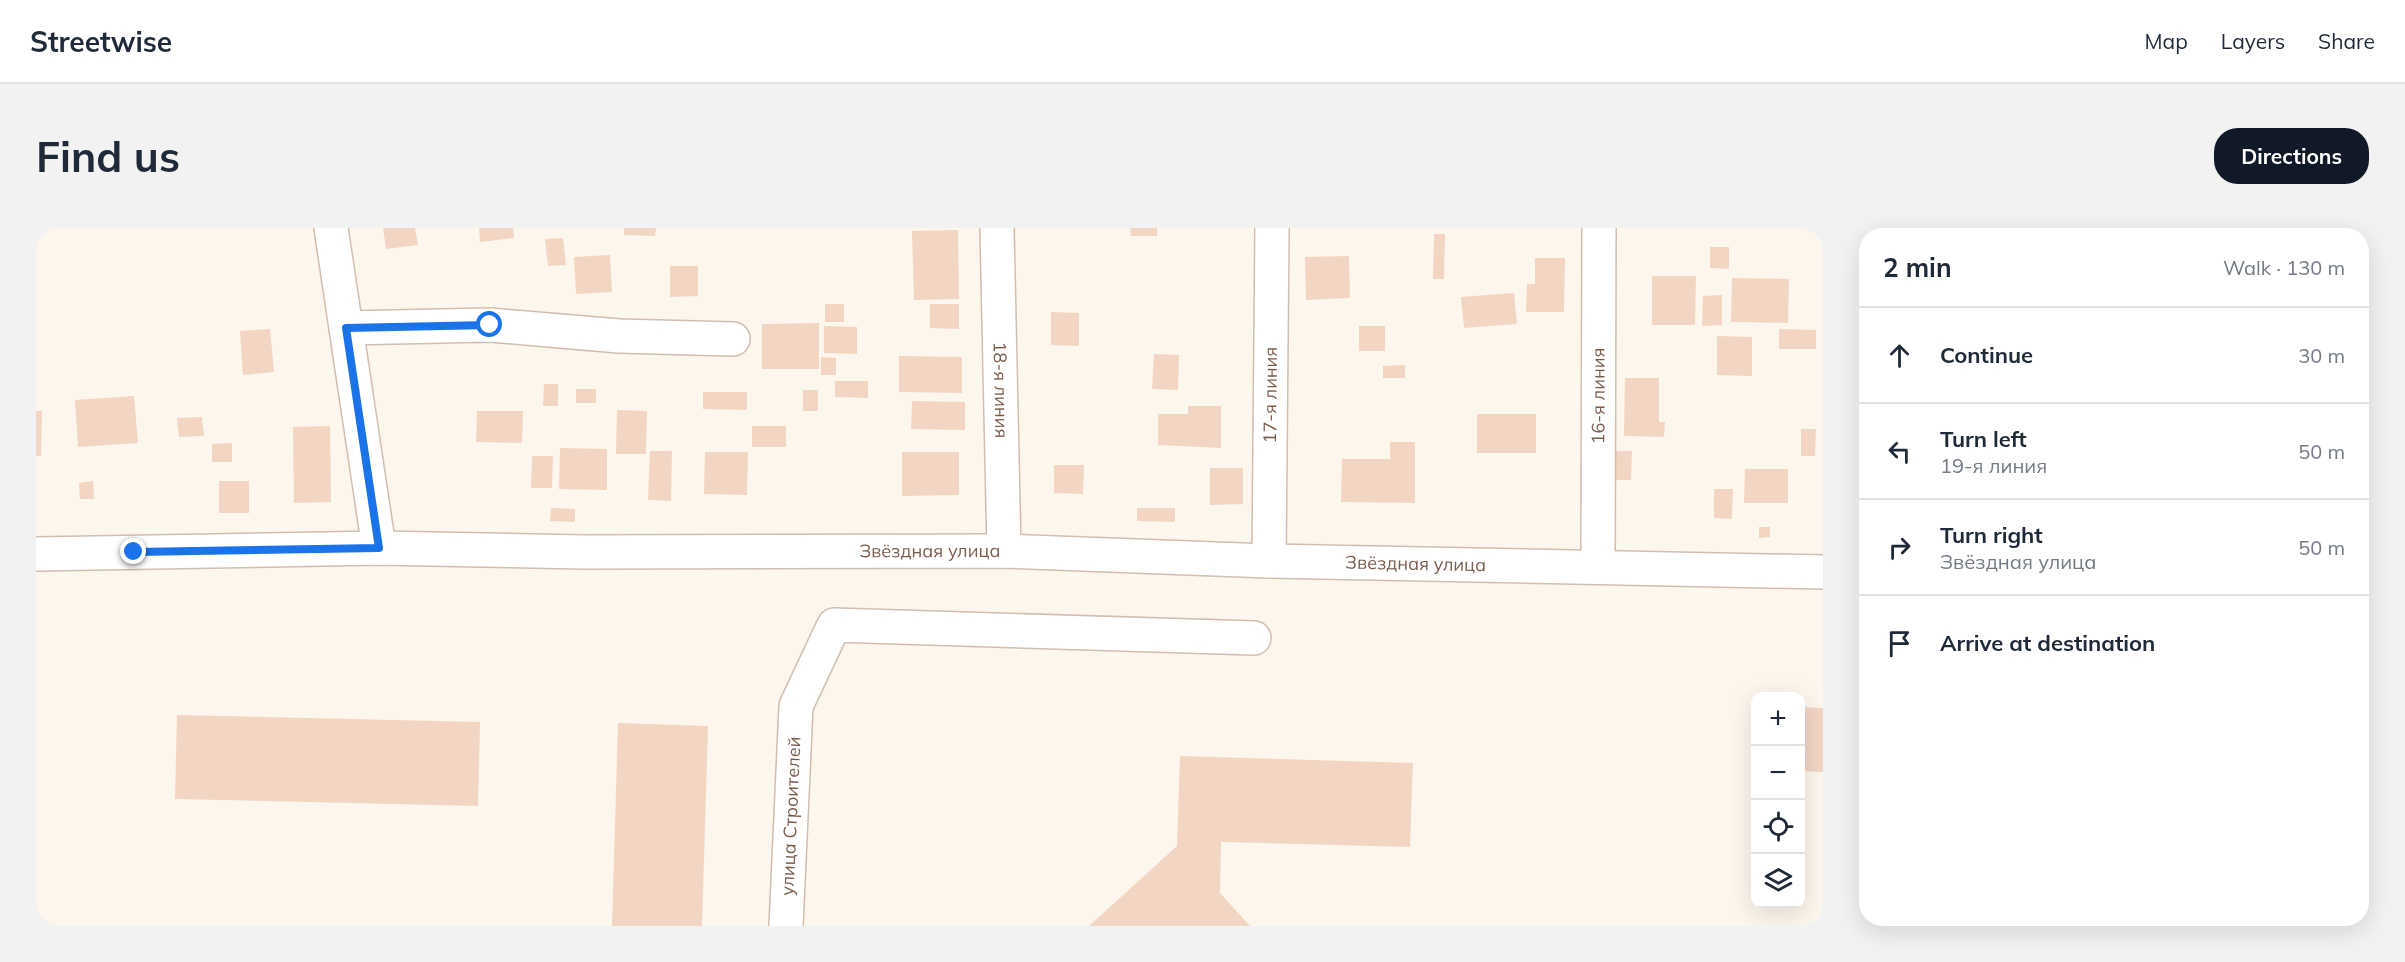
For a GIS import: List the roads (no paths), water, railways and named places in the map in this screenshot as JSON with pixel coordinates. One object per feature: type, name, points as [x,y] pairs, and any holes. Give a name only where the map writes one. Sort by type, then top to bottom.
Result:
[{"type":"street","points":[[331,228],[379,548]]},
{"type":"street","name":"18-я линия","points":[[997,228],[1005,552]]},
{"type":"street","name":"17-я линия","points":[[1269,561],[1272,228]]},
{"type":"street","name":"16-я линия","points":[[1598,566],[1599,228]]},
{"type":"street","points":[[346,328],[490,325],[619,336],[733,339]]},
{"type":"street","name":"Звёздная улица","points":[[36,554],[379,548],[584,552],[1005,552],[1269,561],[1823,572]]},
{"type":"street","name":"улица Строителей","points":[[786,926],[796,706],[834,625],[1254,638]]}]
